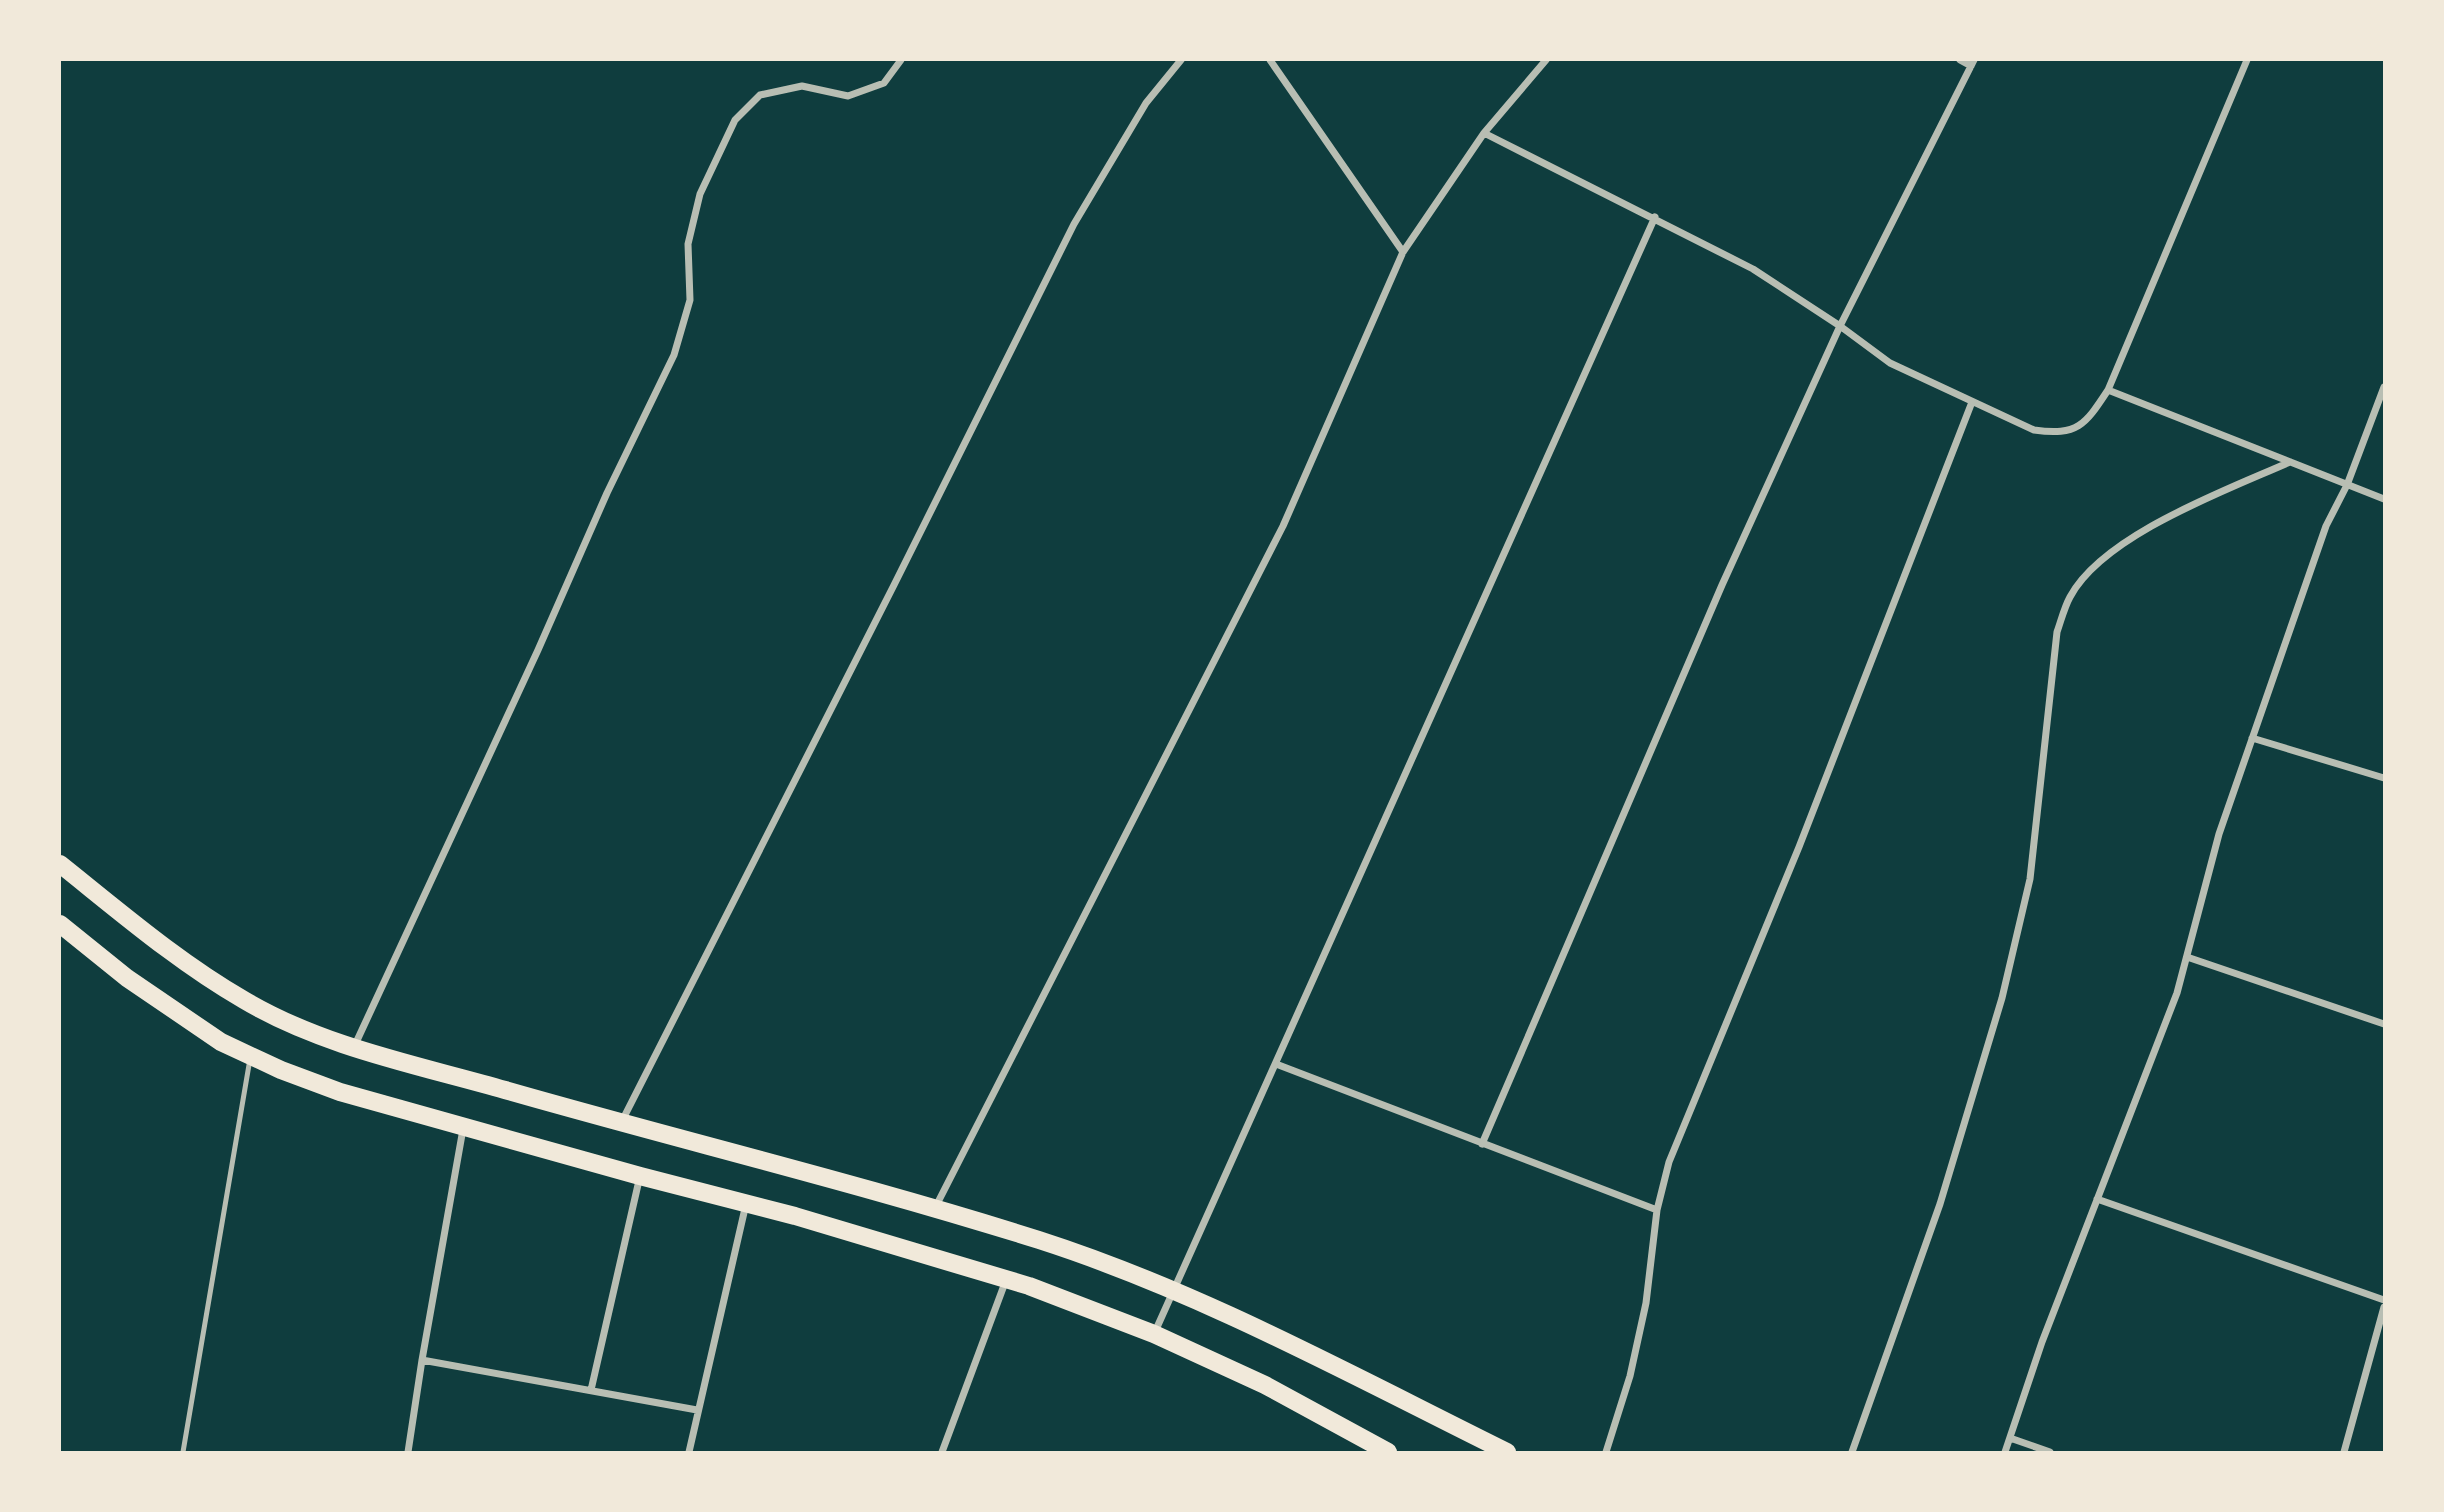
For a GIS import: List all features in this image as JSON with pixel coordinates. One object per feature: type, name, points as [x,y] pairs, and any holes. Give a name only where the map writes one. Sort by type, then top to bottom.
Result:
[{"type":"main road","points":[[60,864],[154,940],[244,1001],[299,1027],[354,1047],[620,1123],[807,1171],[1044,1242],[1173,1291],[1285,1342],[1507,1452]]},
{"type":"main road","points":[[60,924],[127,978],[221,1042],[281,1070],[340,1092],[746,1204],[1006,1280],[1154,1334],[1265,1385],[1388,1452]]},
{"type":"street","points":[[354,1047],[538,650],[607,493],[674,355],[690,300],[688,244],[700,194],[735,120],[760,94],[802,86],[848,96],[884,83],[901,60]]},
{"type":"street","points":[[620,1123],[1074,225],[1146,103],[1181,60]]},
{"type":"street","points":[[1270,60],[1403,252]]},
{"type":"street","points":[[934,1208],[1283,526],[1403,252],[1484,132],[1546,60]]},
{"type":"street","points":[[1482,1144],[1722,585],[1840,326],[1972,63],[1960,60]]},
{"type":"street","points":[[1484,132],[1753,269],[1840,326],[1889,363],[2034,430],[2059,434],[2088,421],[2108,390],[2246,60]]},
{"type":"street","points":[[1154,1334],[1655,217]]},
{"type":"street","points":[[2005,1452],[2042,1342],[2177,993],[2220,834],[2326,526],[2347,485],[2385,387]]},
{"type":"street","points":[[2108,390],[2385,499]]},
{"type":"street","points":[[1606,1452],[1630,1376],[1646,1303],[1657,1210],[1669,1163],[1799,847],[1972,402]]},
{"type":"street","points":[[1852,1452],[1940,1204],[2002,998],[2030,879],[2057,632],[2070,596],[2102,558],[2155,524],[2290,462]]},
{"type":"street","points":[[2252,738],[2385,778]]},
{"type":"street","points":[[2187,957],[2385,1024]]},
{"type":"street","points":[[1276,1064],[1657,1210]]},
{"type":"street","points":[[408,1452],[463,1127]]},
{"type":"street","points":[[591,1390],[640,1176]]},
{"type":"street","points":[[2097,1199],[2385,1300]]},
{"type":"street","points":[[689,1452],[746,1204]]},
{"type":"street","points":[[942,1452],[1006,1280]]},
{"type":"street","points":[[2344,1452],[2385,1307]]},
{"type":"street","points":[[422,1360],[697,1410]]},
{"type":"street","points":[[2010,1438],[2050,1452]]},
{"type":"lane","points":[[183,1452],[251,1056]]}]
